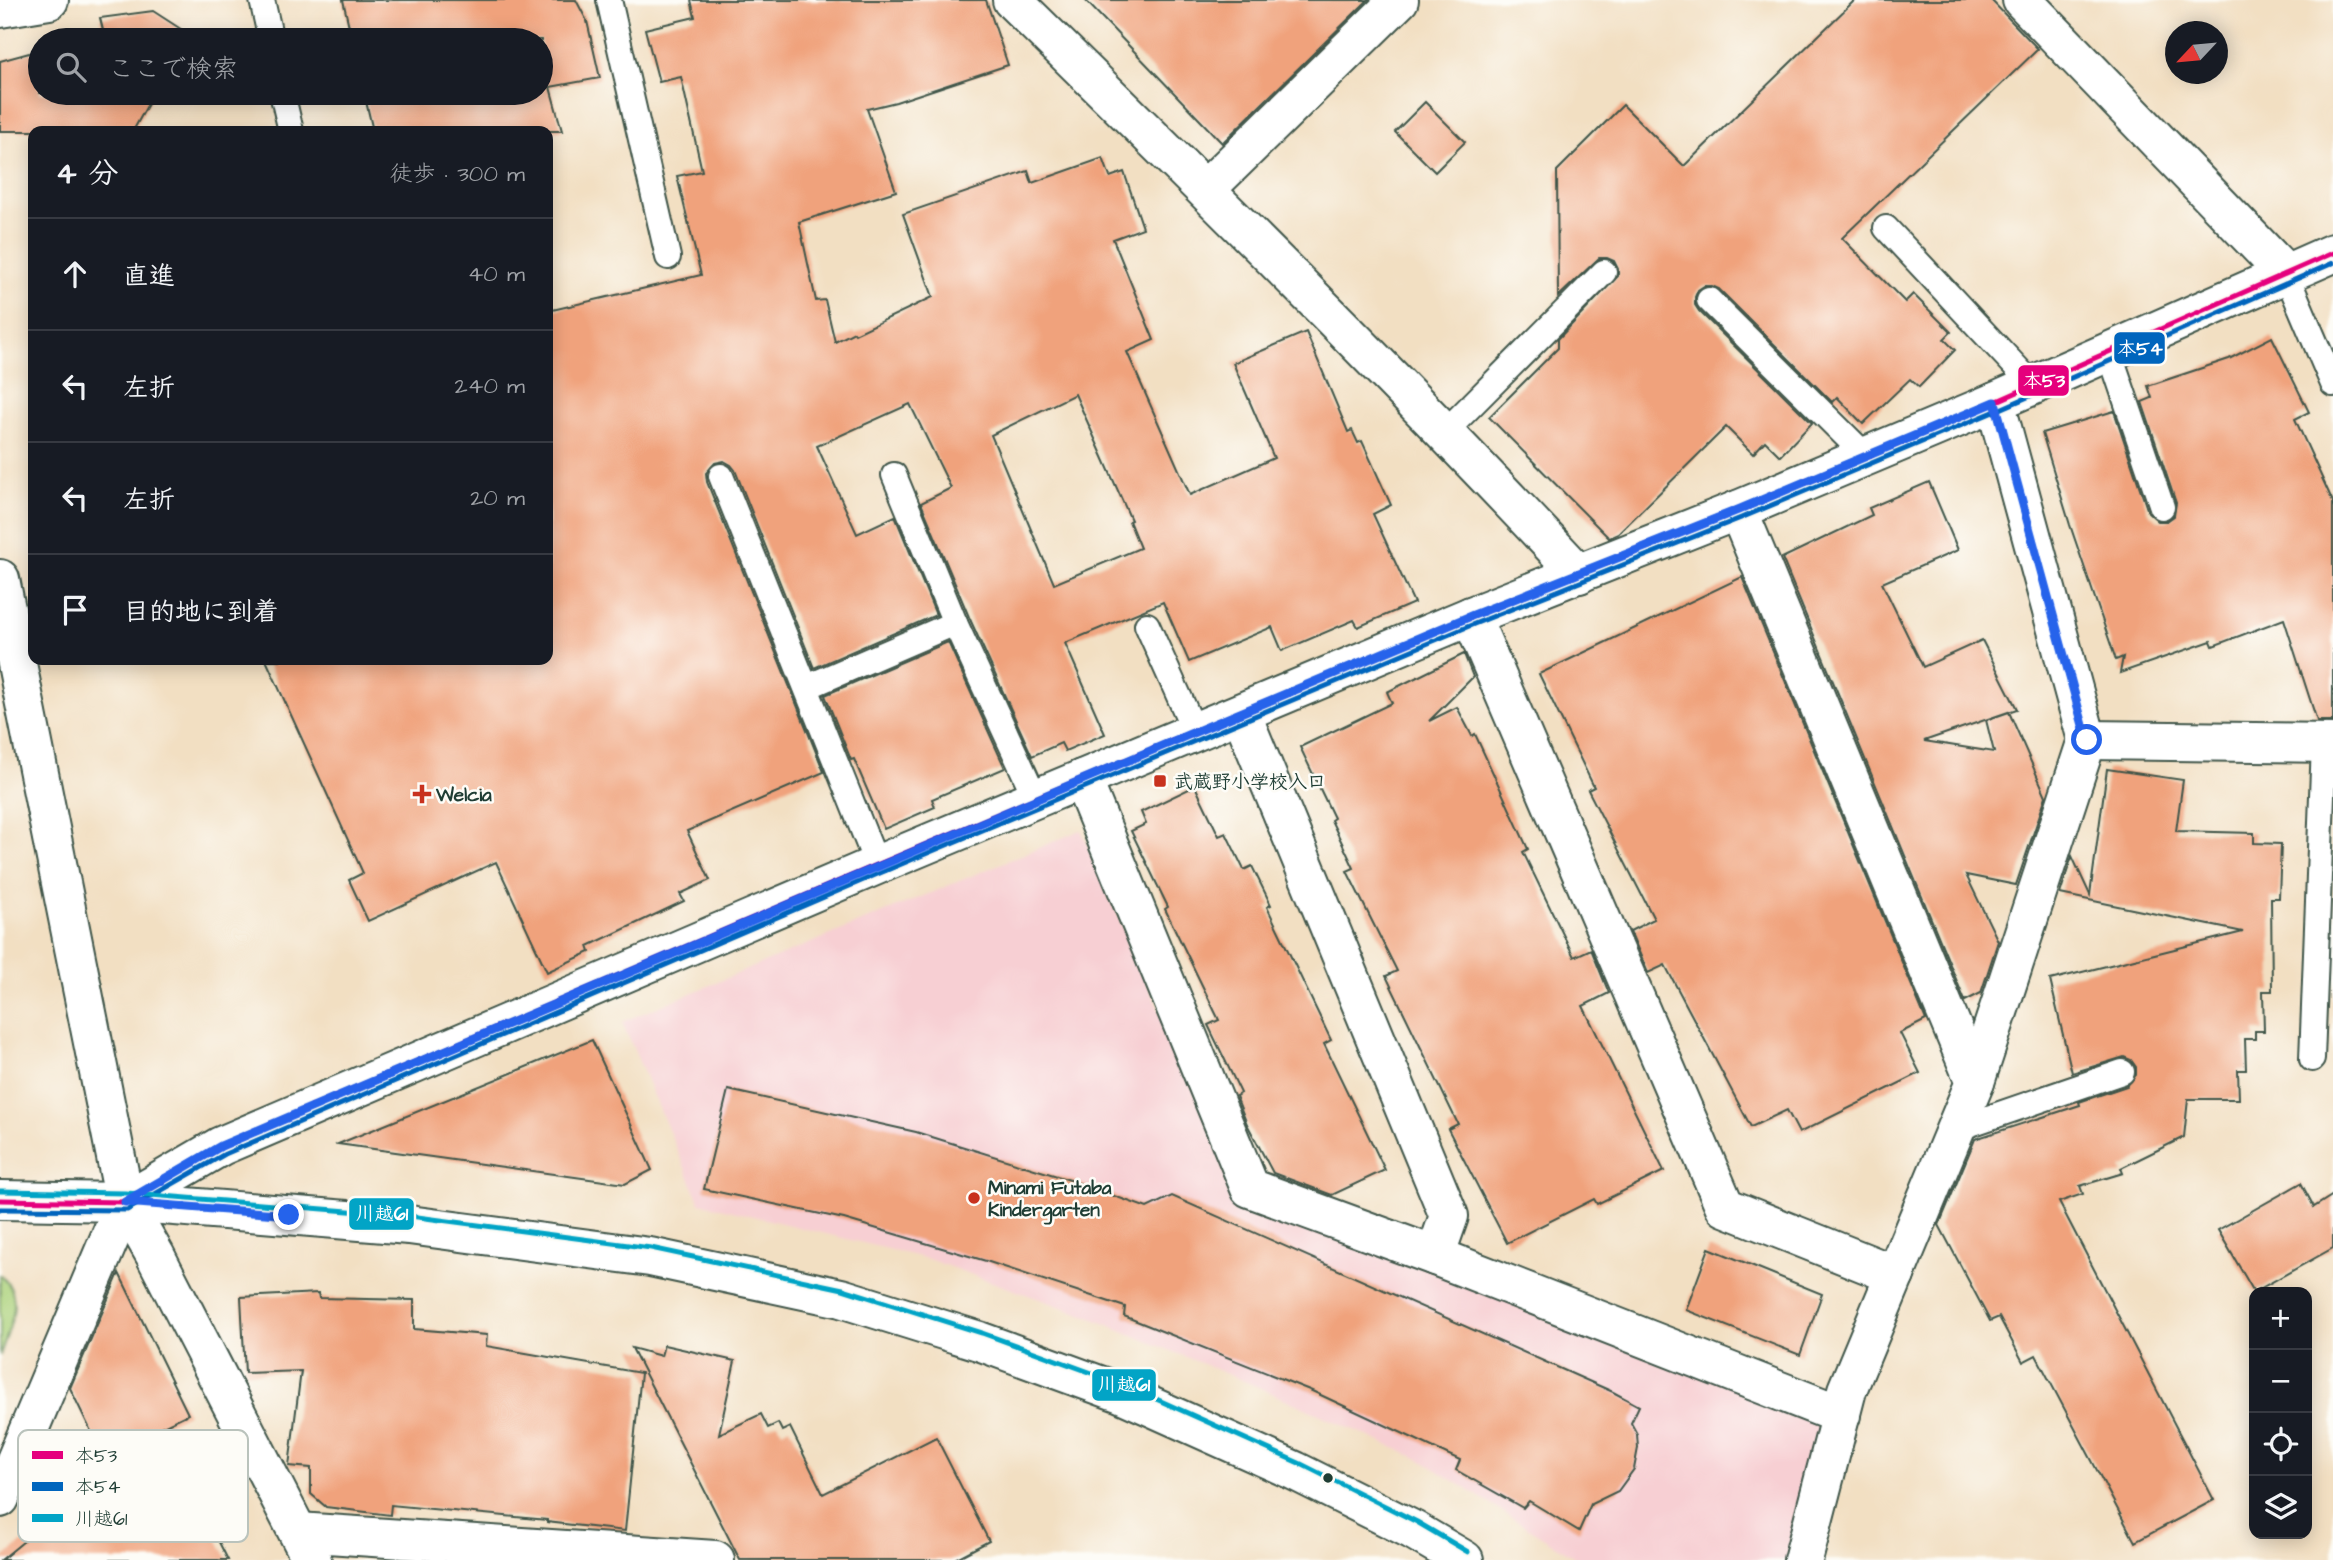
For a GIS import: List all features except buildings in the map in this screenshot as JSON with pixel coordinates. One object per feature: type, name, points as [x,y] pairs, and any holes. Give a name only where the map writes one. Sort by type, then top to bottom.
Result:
[{"type":"street","points":[[0,8],[49,0]]},
{"type":"street","points":[[1012,0],[1206,189],[1446,431],[1579,573]]},
{"type":"street","points":[[1206,189],[1399,0]]},
{"type":"street","points":[[2022,0],[2286,274]]},
{"type":"street","points":[[29,1430],[125,1202],[221,1146],[1082,779],[1471,616],[1738,510],[1995,402],[2333,253]]},
{"type":"street","points":[[1803,1560],[1847,1391],[1975,1082],[2087,740],[1995,402]]},
{"type":"street","points":[[1738,510],[1975,1082]]},
{"type":"street","points":[[0,579],[125,1202],[245,1430]]},
{"type":"street","points":[[1471,616],[1725,1207],[1895,1275]]},
{"type":"street","points":[[1241,713],[1449,1216],[1435,1256]]},
{"type":"street","points":[[2087,740],[2329,743]]},
{"type":"street","points":[[1082,779],[1250,1188],[1435,1256],[1841,1415]]},
{"type":"street","points":[[0,1200],[125,1202],[409,1224],[650,1257],[841,1298],[979,1340],[1121,1393],[1295,1471],[1464,1560]]},
{"type":"street","points":[[248,1435],[305,1546],[715,1560]]},
{"type":"street","points":[[0,1498],[18,1455]]},
{"type":"lane","points":[[262,0],[268,28]]},
{"type":"lane","points":[[609,0],[667,257]]},
{"type":"lane","points":[[285,105],[289,126]]},
{"type":"lane","points":[[1886,228],[2033,385]]},
{"type":"lane","points":[[1446,431],[1604,272]]},
{"type":"lane","points":[[2286,274],[2333,383]]},
{"type":"lane","points":[[1709,300],[1866,456]]},
{"type":"lane","points":[[2109,351],[2162,508]]},
{"type":"lane","points":[[894,475],[955,623],[1036,799]]},
{"type":"lane","points":[[721,476],[877,865]]},
{"type":"lane","points":[[807,687],[955,623]]},
{"type":"lane","points":[[1147,625],[1195,732]]},
{"type":"lane","points":[[2312,1059],[2329,743]]},
{"type":"lane","points":[[1956,1129],[2122,1072]]},
{"type":"shaded area","name":"Minami Futaba Kindergarten","points":[[1081,830],[1239,1194],[1827,1420],[1793,1560],[1579,1560],[1421,1460],[1256,1386],[1084,1315],[928,1259],[700,1203],[622,1022]]},
{"type":"green space","points":[[0,1275],[13,1293],[14,1303],[11,1324],[0,1356]]},
{"type":"transit line","name":"本53","points":[[0,1200],[125,1202],[221,1146],[877,865],[1471,616],[1738,510],[1995,402],[2333,253]]},
{"type":"transit line","name":"本54","points":[[0,1209],[127,1210],[225,1154],[880,873],[1474,624],[1741,518],[1998,410],[2333,263]]},
{"type":"transit line","name":"川越61","points":[[0,1191],[126,1193],[410,1216],[651,1248],[843,1289],[982,1333],[1125,1385],[1299,1463],[1417,1522],[1468,1552]]},
{"type":"place","name":"武蔵野小学校入口","points":[[1160,781]]},
{"type":"place","name":"Welcia","points":[[422,794]]},
{"type":"place","name":"Minami Futaba Kindergarten","points":[[974,1198]]},
{"type":"route","points":[[289,1215],[125,1202],[221,1146],[877,865],[1471,616],[1738,510],[1995,402],[2087,740]]}]
